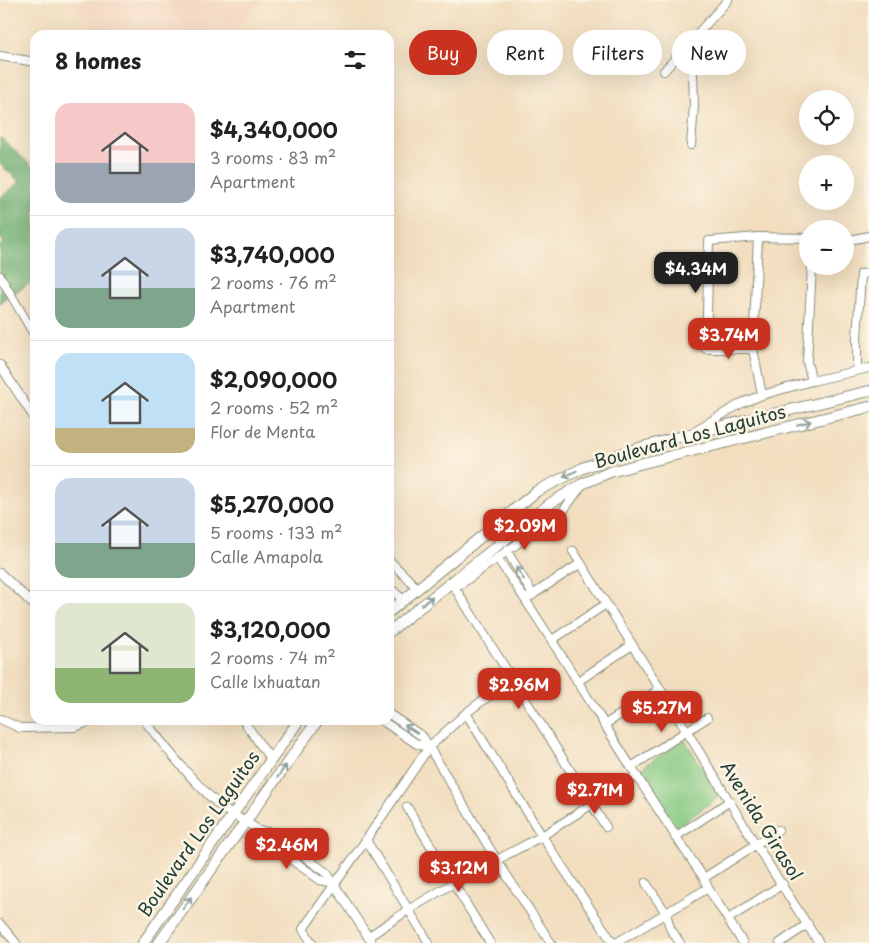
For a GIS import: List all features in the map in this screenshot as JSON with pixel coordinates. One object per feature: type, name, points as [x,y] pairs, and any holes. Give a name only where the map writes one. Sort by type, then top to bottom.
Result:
[{"type":"main road","name":"Boulevard Los Laguitos","points":[[394,607],[537,491],[583,468],[632,450],[690,434],[869,391]]},
{"type":"main road","name":"Boulevard Los Laguitos","points":[[394,628],[551,503],[582,484],[610,472],[643,463],[869,407]]},
{"type":"main road","name":"Boulevard Los Laguitos","points":[[143,943],[296,725]]},
{"type":"main road","name":"Boulevard Los Laguitos","points":[[160,943],[314,725]]},
{"type":"street","points":[[702,30],[728,0]]},
{"type":"street","points":[[0,56],[30,61]]},
{"type":"street","points":[[664,71],[672,62]]},
{"type":"street","points":[[691,145],[694,106],[693,75]]},
{"type":"street","points":[[854,239],[869,236]]},
{"type":"street","points":[[753,349],[706,349],[709,241],[758,237],[799,238]]},
{"type":"street","points":[[758,237],[753,349],[762,395]]},
{"type":"street","points":[[857,370],[857,338],[865,273]]},
{"type":"street","points":[[812,275],[807,362],[812,381]]},
{"type":"street","points":[[0,276],[30,327]]},
{"type":"street","points":[[0,365],[30,411]]},
{"type":"street","points":[[690,434],[742,403],[762,395],[869,368]]},
{"type":"street","points":[[451,582],[461,584],[563,511],[582,484]]},
{"type":"street","points":[[507,551],[529,597],[577,682],[675,837],[704,878],[708,888],[743,943]]},
{"type":"street","name":"Avenida Girasol","points":[[573,552],[819,943]]},
{"type":"street","points":[[497,558],[529,597]]},
{"type":"street","points":[[529,597],[581,563]]},
{"type":"street","points":[[394,565],[417,588]]},
{"type":"street","points":[[0,573],[30,601]]},
{"type":"street","points":[[451,582],[606,827]]},
{"type":"street","points":[[394,592],[402,599]]},
{"type":"street","points":[[552,640],[606,604]]},
{"type":"street","points":[[577,682],[632,645]]},
{"type":"street","points":[[312,943],[303,928],[430,747],[466,713],[512,678]]},
{"type":"street","points":[[604,726],[660,689]]},
{"type":"street","points":[[466,713],[542,836],[614,943],[708,888]]},
{"type":"street","points":[[394,717],[423,736],[496,859],[551,943]]},
{"type":"street","points":[[630,767],[707,718]]},
{"type":"street","points":[[0,719],[20,728],[75,727],[80,725]]},
{"type":"street","points":[[148,725],[219,806],[232,816],[246,821],[260,831],[264,840],[320,880],[335,883],[370,940],[408,910],[496,859],[542,836],[636,776]]},
{"type":"street","points":[[246,725],[271,760]]},
{"type":"street","points":[[389,725],[417,744],[430,747]]},
{"type":"street","points":[[675,837],[730,801]]},
{"type":"street","points":[[407,807],[452,884],[490,943]]},
{"type":"street","points":[[704,878],[778,830]]},
{"type":"street","points":[[366,840],[429,943]]},
{"type":"street","points":[[646,883],[666,913],[670,928],[680,943]]},
{"type":"street","points":[[728,919],[783,884]]},
{"type":"street","points":[[0,924],[16,943]]},
{"type":"street","points":[[780,943],[808,924]]},
{"type":"shaded area","points":[[65,0],[262,0],[236,30],[96,30]]},
{"type":"green space","points":[[0,137],[30,164],[30,283],[0,303],[0,246],[4,242],[0,238],[0,198],[20,182],[0,164]]},
{"type":"green space","points":[[684,739],[720,796],[674,829],[639,770]]}]
